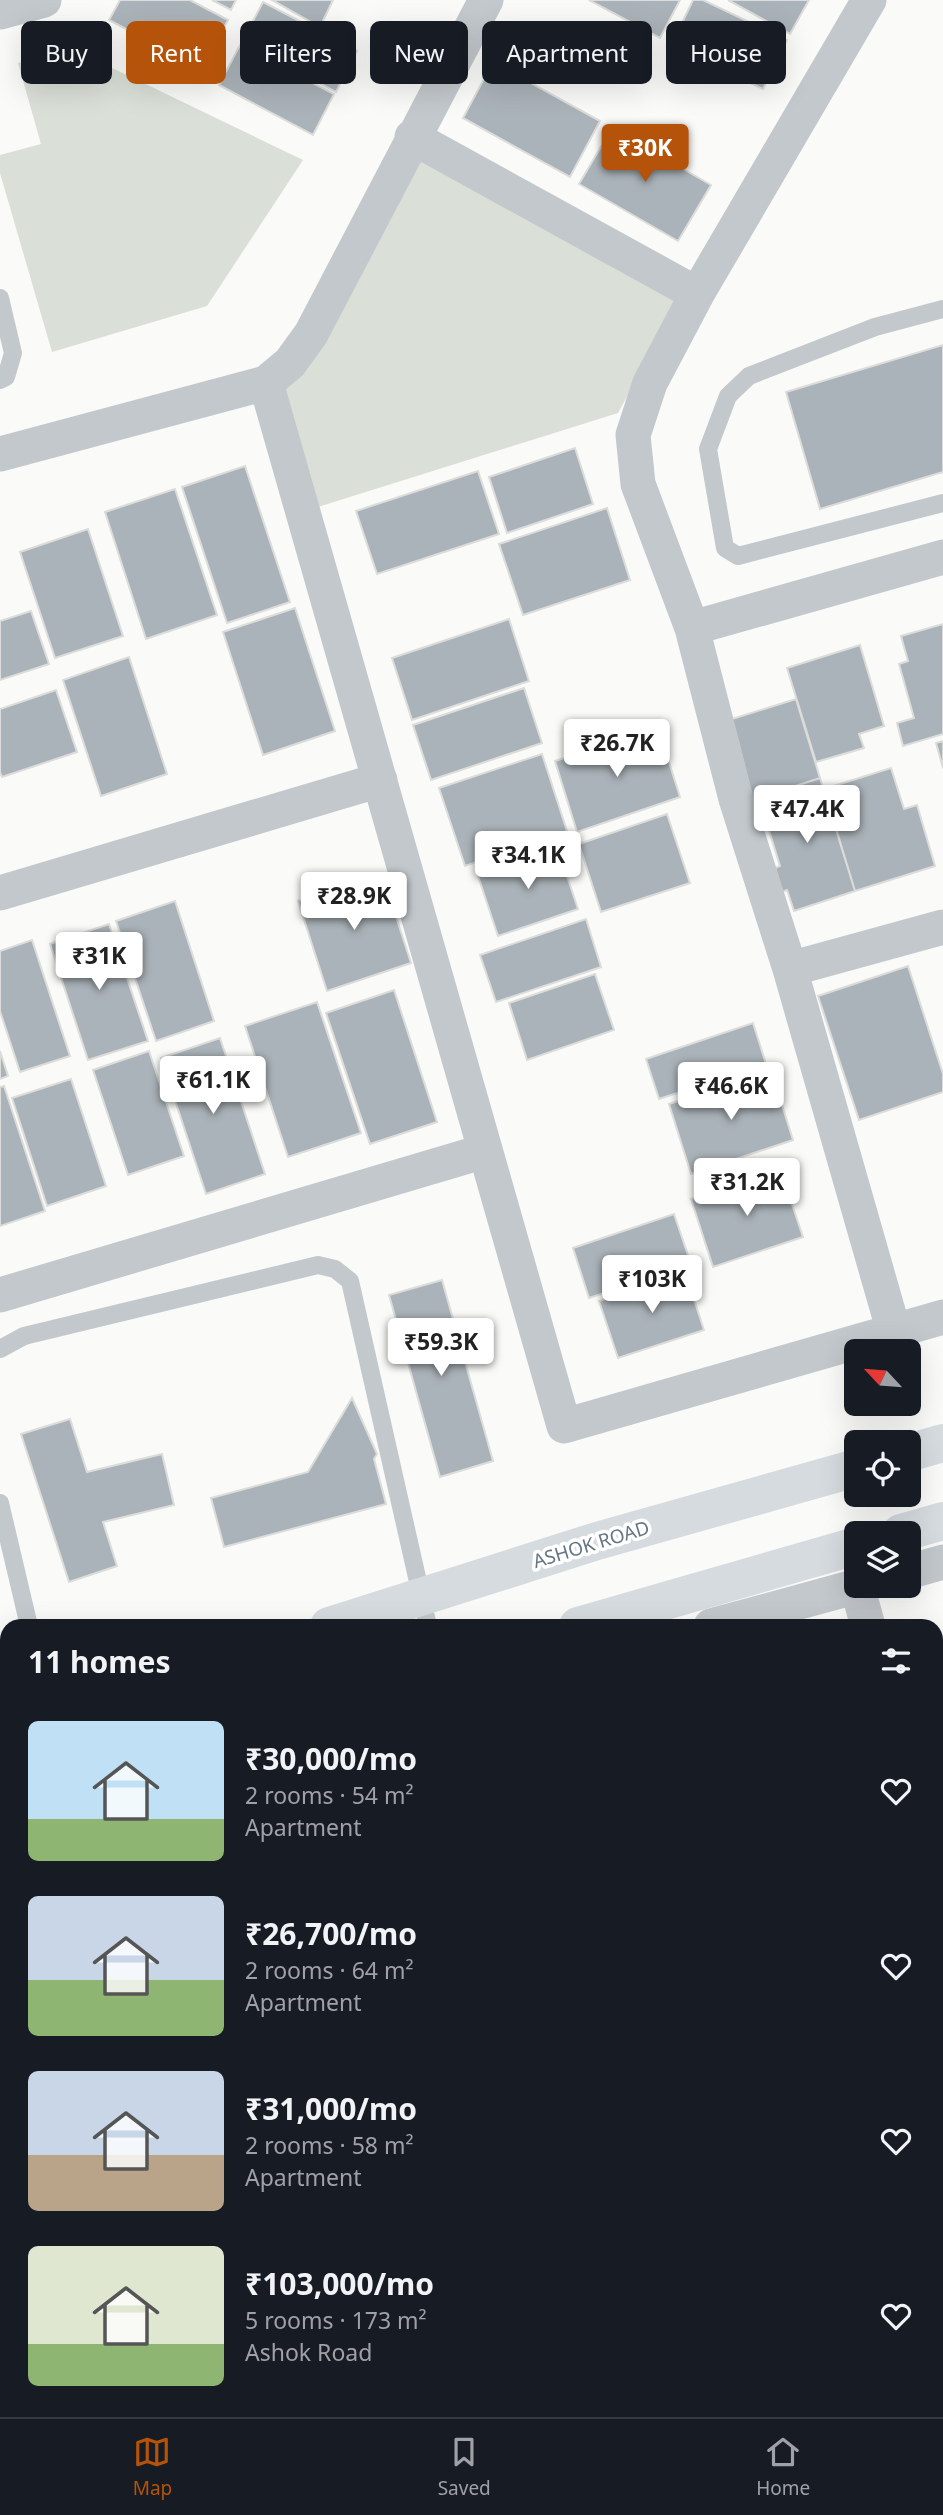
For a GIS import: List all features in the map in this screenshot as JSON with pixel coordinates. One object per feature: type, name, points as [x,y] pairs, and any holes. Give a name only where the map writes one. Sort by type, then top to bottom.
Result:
[{"type":"street","points":[[0,454],[266,383],[289,363],[312,334],[412,137],[486,0]]},
{"type":"street","points":[[869,0],[697,294],[650,383],[633,435],[638,484],[692,628],[736,799],[790,969],[894,1332]]},
{"type":"street","points":[[412,137],[697,294]]},
{"type":"street","points":[[266,383],[564,1426],[943,1317]]},
{"type":"street","points":[[692,628],[943,557]]},
{"type":"street","points":[[0,893],[380,780]]},
{"type":"street","points":[[790,969],[943,926]]},
{"type":"street","points":[[0,1295],[485,1151]]},
{"type":"street","points":[[921,1449],[943,1443]]},
{"type":"street","name":"ASHOK ROAD","points":[[374,1619],[425,1611],[597,1541],[844,1471]]},
{"type":"street","points":[[921,1527],[943,1521]]},
{"type":"street","points":[[921,1568],[943,1562]]},
{"type":"street","points":[[606,1619],[844,1574]]},
{"type":"street","points":[[730,1619],[844,1576]]},
{"type":"street","points":[[861,1598],[866,1619]]},
{"type":"lane","points":[[0,298],[13,353],[6,377],[0,380]]},
{"type":"lane","points":[[943,309],[875,327],[749,376],[728,396],[708,449],[725,548],[738,556],[943,503]]},
{"type":"lane","points":[[0,1349],[24,1336],[318,1265],[335,1269],[350,1281],[425,1611]]},
{"type":"lane","points":[[0,1503],[27,1619]]},
{"type":"shaded area","points":[[112,68],[126,75],[126,84],[145,84],[303,160],[207,306],[52,352],[0,173],[0,155],[41,144],[24,84],[112,84]]},
{"type":"shaded area","points":[[413,150],[681,298],[618,413],[318,507],[284,391]]},
{"type":"building","points":[[120,0],[190,0],[228,20],[226,24],[226,21],[126,21],[126,29],[109,20]]},
{"type":"building","points":[[212,0],[236,0],[231,10]]},
{"type":"building","points":[[272,0],[333,0],[323,21],[309,21]]},
{"type":"building","points":[[589,0],[680,0],[669,21],[666,21],[660,38],[652,34],[652,21],[628,21]]},
{"type":"building","points":[[693,0],[703,0],[747,21],[683,21]]},
{"type":"building","points":[[728,0],[809,0],[790,34],[786,32],[786,21],[766,21]]},
{"type":"building","points":[[263,2],[299,21],[253,21]]},
{"type":"building","points":[[240,45],[240,84],[315,84],[334,94],[313,135],[219,85],[226,84],[226,72]]},
{"type":"building","points":[[482,83],[533,84],[600,121],[570,177],[463,118]]},
{"type":"building","points":[[321,84],[340,84],[336,92]]},
{"type":"building","points":[[752,84],[765,84],[763,89]]},
{"type":"building","points":[[612,128],[711,185],[678,241],[579,184]]},
{"type":"building","points":[[943,345],[943,472],[820,509],[786,392]]},
{"type":"building","points":[[575,448],[593,504],[507,533],[489,477]]},
{"type":"building","points":[[245,466],[290,602],[227,623],[182,487]]},
{"type":"building","points":[[478,471],[499,534],[377,574],[356,511]]},
{"type":"building","points":[[175,489],[217,615],[146,639],[105,512]]},
{"type":"building","points":[[607,508],[630,580],[523,615],[499,544]]},
{"type":"building","points":[[88,529],[123,636],[55,658],[20,552]]},
{"type":"building","points":[[295,608],[335,731],[263,755],[223,632]]},
{"type":"building","points":[[31,611],[49,664],[0,680],[0,621]]},
{"type":"building","points":[[509,619],[529,681],[412,720],[392,658]]},
{"type":"building","points":[[943,624],[943,734],[903,746],[897,723],[914,718],[899,664],[908,661],[901,636]]},
{"type":"building","points":[[860,645],[884,726],[859,734],[864,748],[816,762],[787,668]]},
{"type":"building","points":[[129,657],[167,774],[101,796],[63,680]]},
{"type":"building","points":[[524,688],[542,743],[431,780],[413,725]]},
{"type":"building","points":[[56,690],[77,752],[2,777],[0,709]]},
{"type":"building","points":[[796,699],[820,778],[743,803],[729,720]]},
{"type":"building","points":[[658,727],[680,797],[577,832],[555,761]]},
{"type":"building","points":[[943,741],[943,768],[936,743]]},
{"type":"building","points":[[542,754],[567,831],[465,866],[439,788]]},
{"type":"building","points":[[891,768],[904,809],[917,805],[935,866],[855,891],[824,789]]},
{"type":"building","points":[[820,778],[855,891],[794,911],[787,890],[782,892],[775,868],[780,866],[759,798]]},
{"type":"building","points":[[667,814],[690,883],[601,912],[579,844]]},
{"type":"building","points":[[557,846],[578,909],[498,936],[477,873]]},
{"type":"building","points":[[382,873],[411,963],[327,991],[298,901]]},
{"type":"building","points":[[175,901],[214,1021],[156,1041],[116,921]]},
{"type":"building","points":[[586,919],[601,967],[496,1002],[480,955]]},
{"type":"building","points":[[109,924],[148,1041],[88,1060],[50,944]]},
{"type":"building","points":[[32,940],[70,1056],[20,1072],[0,1011],[0,951]]},
{"type":"building","points":[[908,966],[943,1074],[943,1092],[859,1120],[818,996]]},
{"type":"building","points":[[595,974],[614,1030],[527,1060],[509,1003]]},
{"type":"building","points":[[394,990],[437,1122],[370,1144],[326,1013]]},
{"type":"building","points":[[317,1002],[361,1133],[288,1157],[245,1026]]},
{"type":"building","points":[[753,1023],[766,1064],[659,1099],[646,1059]]},
{"type":"building","points":[[220,1038],[265,1174],[206,1194],[161,1058]]},
{"type":"building","points":[[0,1051],[8,1076],[0,1079]]},
{"type":"building","points":[[149,1051],[184,1156],[128,1175],[93,1070]]},
{"type":"building","points":[[771,1070],[793,1140],[691,1174],[669,1104]]},
{"type":"building","points":[[71,1079],[106,1186],[47,1206],[12,1098]]},
{"type":"building","points":[[4,1086],[45,1211],[0,1226],[0,1087]]},
{"type":"building","points":[[780,1169],[803,1237],[713,1267],[691,1199]]},
{"type":"building","points":[[674,1214],[691,1264],[589,1298],[573,1248]]},
{"type":"building","points":[[685,1272],[704,1330],[618,1358],[599,1301]]},
{"type":"building","points":[[442,1280],[493,1461],[440,1477],[389,1295]]},
{"type":"building","points":[[352,1398],[377,1454],[374,1459],[386,1504],[224,1547],[211,1498],[308,1472]]},
{"type":"building","points":[[70,1419],[87,1472],[162,1454],[174,1505],[103,1522],[117,1566],[69,1582],[21,1434]]}]
